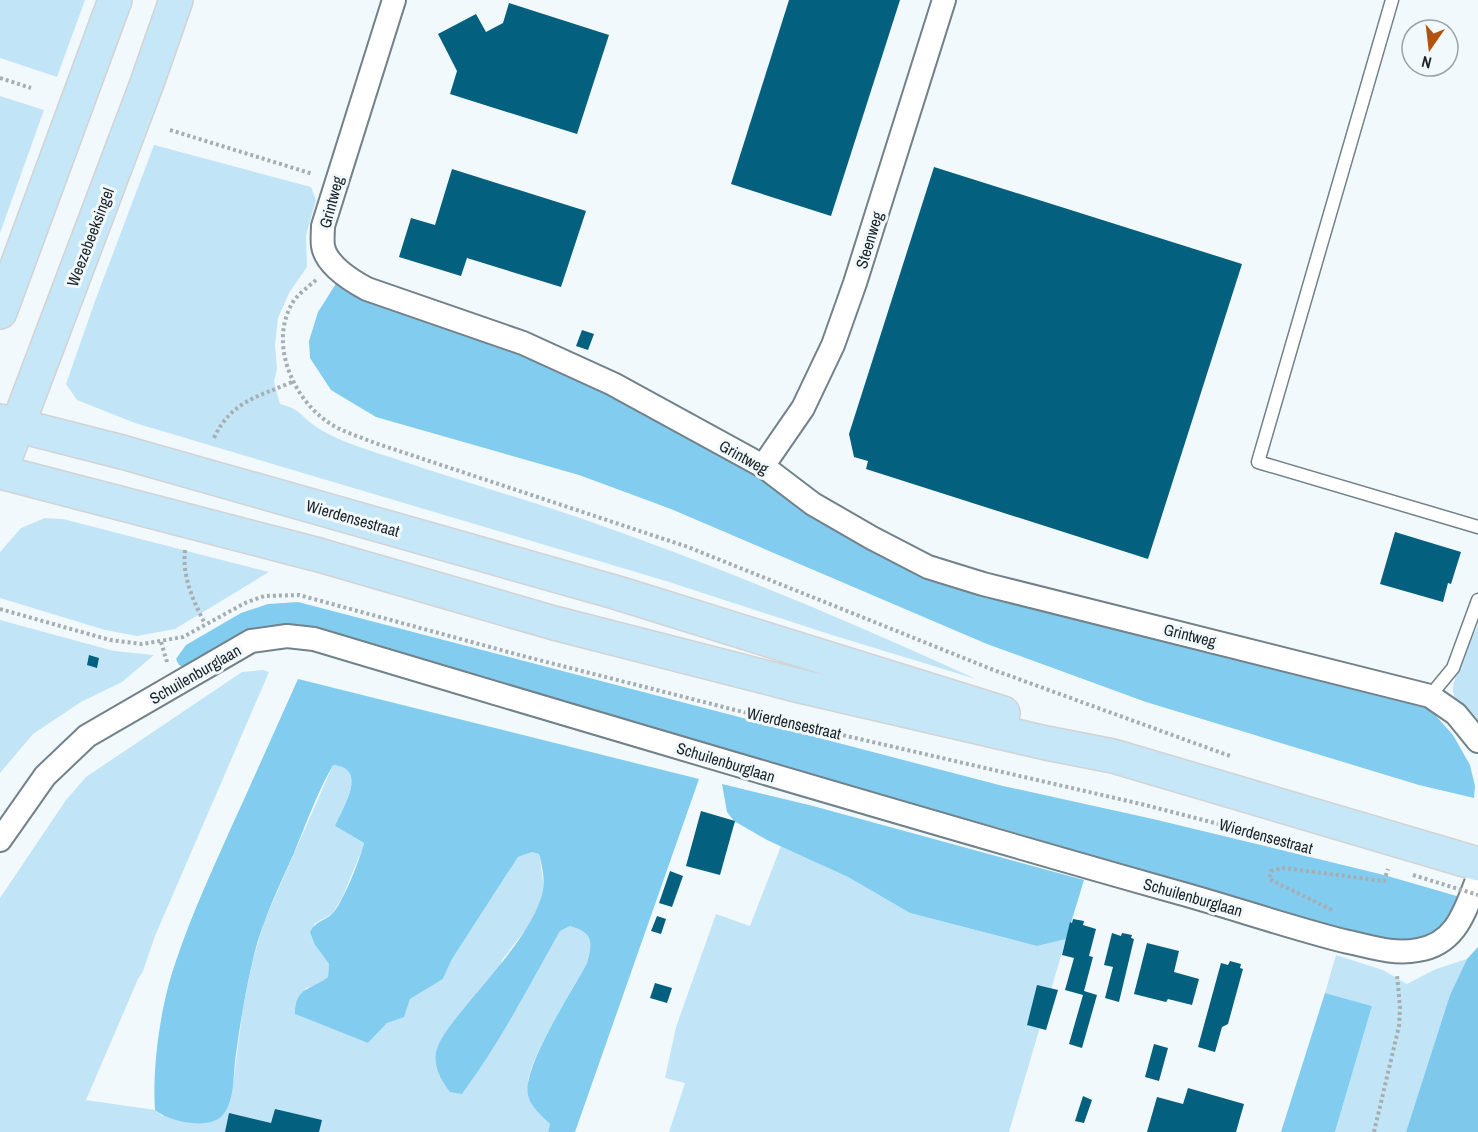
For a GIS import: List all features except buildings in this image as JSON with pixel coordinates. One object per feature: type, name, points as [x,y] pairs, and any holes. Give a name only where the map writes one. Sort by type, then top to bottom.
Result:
[{"type":"main road","points":[[0,312],[115,0]]},
{"type":"main road","name":"Weezebeeksingel","points":[[0,472],[9,424],[143,94],[176,0]]},
{"type":"main road","name":"Wierdensestraat","points":[[9,424],[122,452],[618,593],[1051,728],[1113,756],[1418,862],[1478,864]]},
{"type":"main road","name":"Wierdensestraat","points":[[0,472],[319,555],[554,623],[800,686],[1046,743],[1113,756]]},
{"type":"street","name":"Grintweg","points":[[394,0],[322,226],[323,248],[333,264],[347,279],[367,289],[523,343],[613,384],[763,466],[813,504],[928,567],[982,584],[1430,696]]},
{"type":"street","name":"Steenweg","points":[[763,466],[803,408],[833,345],[944,0]]},
{"type":"street","name":"Schuilenburglaan","points":[[0,840],[45,776],[87,736],[251,641],[287,636],[314,639],[871,805],[1313,933],[1394,952],[1417,951],[1436,946],[1456,928],[1478,878]]},
{"type":"street","points":[[1430,696],[1456,714],[1478,741]]},
{"type":"lane","points":[[1392,0],[1258,462],[1478,526]]},
{"type":"lane","points":[[1430,696],[1453,668],[1478,600]]},
{"type":"path","points":[[0,78],[31,88]]},
{"type":"path","points":[[170,130],[337,181]]},
{"type":"path","points":[[333,264],[294,300],[284,324],[285,356],[292,382],[304,402],[326,421],[349,433],[688,547],[991,669],[1230,756]]},
{"type":"path","points":[[214,438],[221,422],[232,411],[292,382]]},
{"type":"path","points":[[185,546],[185,576],[192,598],[205,624]]},
{"type":"path","name":"Wierdensestraat","points":[[0,609],[110,640],[142,644],[183,637],[245,603],[264,596],[299,595],[316,598],[523,656],[736,710],[1141,804],[1298,845]]},
{"type":"path","points":[[1418,862],[1478,895]]},
{"type":"path","points":[[1334,911],[1269,879],[1271,871],[1283,868],[1384,881],[1388,868]]},
{"type":"path","points":[[1374,1132],[1399,1026],[1400,1008],[1394,952]]},
{"type":"shaded area","points":[[0,0],[85,0],[57,77],[0,58]]},
{"type":"shaded area","points":[[0,96],[44,110],[0,233]]},
{"type":"shaded area","points":[[154,145],[311,187],[316,200],[306,235],[307,267],[289,293],[278,318],[275,345],[277,369],[274,382],[280,404],[292,408],[318,428],[348,443],[580,518],[681,555],[829,614],[976,679],[666,581],[135,423],[77,400],[66,384]]},
{"type":"shaded area","points":[[337,282],[399,302],[653,407],[860,538],[1405,698],[1428,707],[1453,735],[1470,765],[1475,786],[1474,798],[1419,785],[1146,702],[987,644],[671,509],[579,475],[376,417],[331,390],[310,358],[309,341],[318,312]]},
{"type":"shaded area","points":[[45,518],[63,519],[269,572],[175,629],[137,636],[105,630],[0,598],[0,552],[21,528]]},
{"type":"shaded area","points":[[298,602],[1003,786],[1153,819],[1384,875],[1460,897],[1451,919],[1428,937],[1403,945],[1228,897],[332,633],[186,668],[179,665],[176,659],[186,645],[241,613],[268,604]]},
{"type":"shaded area","points":[[0,620],[114,651],[154,655],[122,682],[81,702],[33,734],[0,773]]},
{"type":"shaded area","points":[[1478,625],[1478,733],[1460,709],[1453,686],[1458,669]]},
{"type":"shaded area","points":[[263,670],[269,672],[86,1100],[155,1110],[162,1116],[233,1084],[243,1007],[264,922],[333,765],[344,768],[350,773],[352,781],[335,826],[364,843],[342,898],[332,914],[314,924],[315,945],[329,964],[328,977],[321,983],[306,988],[295,1014],[368,1043],[387,1023],[404,1016],[410,999],[443,979],[452,959],[518,857],[532,852],[539,854],[544,887],[539,904],[530,924],[502,960],[462,1094],[502,1035],[560,931],[570,926],[578,929],[589,939],[590,949],[587,963],[543,1043],[529,1075],[528,1085],[531,1097],[550,1124],[548,1132],[0,1132],[0,898],[66,800],[86,777],[242,672]]},
{"type":"shaded area","points":[[298,679],[699,779],[575,1132],[548,1132],[550,1124],[529,1099],[528,1082],[540,1048],[587,963],[590,949],[589,939],[578,929],[570,926],[560,931],[502,1035],[462,1094],[450,1092],[436,1064],[436,1052],[445,1033],[509,954],[538,905],[543,890],[539,854],[532,852],[518,857],[452,959],[443,979],[410,999],[404,1017],[387,1023],[368,1043],[295,1014],[301,993],[328,977],[329,964],[315,945],[310,932],[315,925],[332,914],[341,901],[364,843],[335,826],[352,781],[350,773],[344,768],[333,765],[312,809],[260,935],[243,1009],[232,1092],[225,1112],[211,1122],[191,1123],[170,1118],[155,1110],[154,1092],[159,1034],[166,996],[176,961],[209,878]]},
{"type":"shaded area","points":[[722,784],[813,806],[1084,880],[1066,939],[1037,946],[910,913],[848,877],[767,840],[734,821],[727,812]]},
{"type":"shaded area","points":[[781,846],[848,877],[910,913],[1037,946],[1066,939],[1009,1132],[669,1132],[685,1083],[665,1078],[676,1027],[716,914],[750,926]]},
{"type":"shaded area","points":[[1478,947],[1478,1132],[1406,1132],[1450,995],[1467,959]]},
{"type":"shaded area","points":[[1336,955],[1383,970],[1407,984],[1436,969],[1467,959],[1450,995],[1406,1132],[1335,1132],[1372,1006],[1325,993]]},
{"type":"shaded area","points":[[1325,993],[1372,1006],[1335,1132],[1281,1132]]}]
